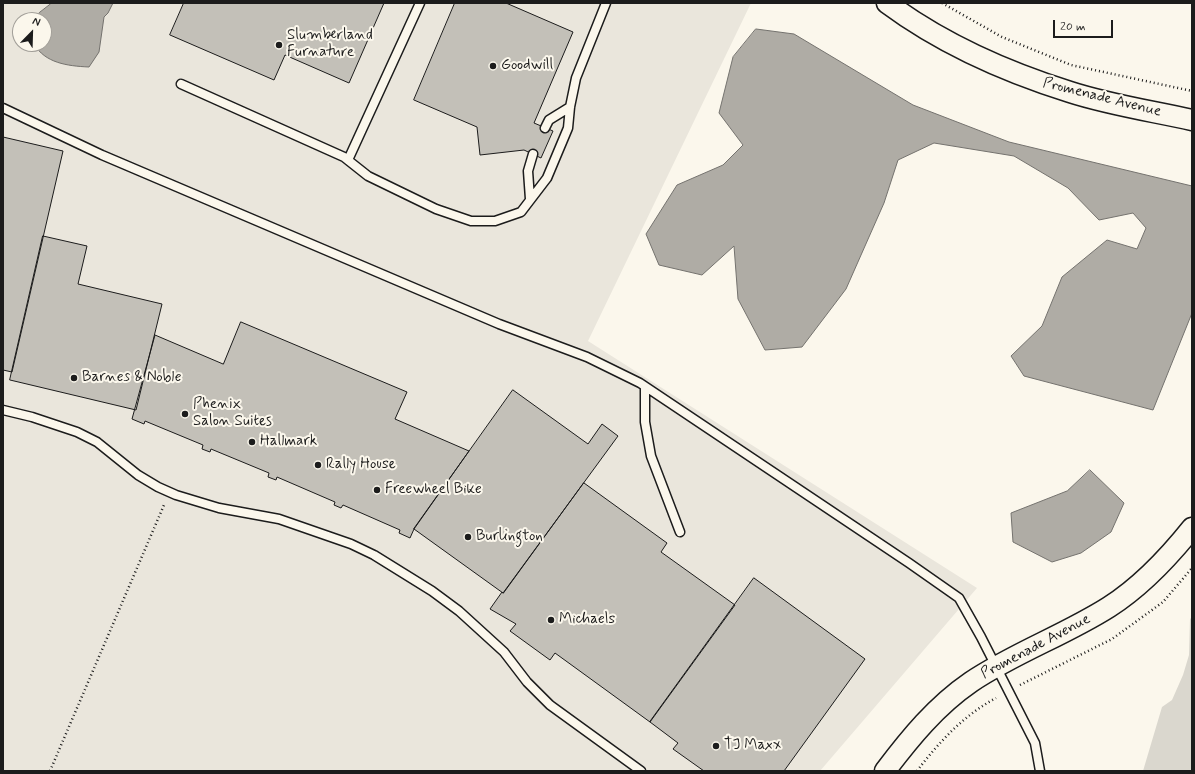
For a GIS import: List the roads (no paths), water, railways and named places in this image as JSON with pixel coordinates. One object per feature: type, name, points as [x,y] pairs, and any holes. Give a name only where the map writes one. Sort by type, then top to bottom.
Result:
[{"type":"street","name":"Promenade Avenue","points":[[887,3],[945,39],[982,59],[1031,79],[1071,93],[1192,120]]},
{"type":"street","name":"Promenade Avenue","points":[[885,771],[908,741],[942,705],[971,682],[996,667],[1109,607],[1133,590],[1160,565],[1192,528]]},
{"type":"lane","points":[[348,160],[420,3]]},
{"type":"lane","points":[[181,84],[348,160],[368,176],[436,209],[471,221],[495,221],[521,212],[546,178],[568,128],[570,107],[576,78],[606,3]]},
{"type":"lane","points":[[545,128],[549,120],[570,107]]},
{"type":"lane","points":[[3,108],[102,155],[499,324],[587,357],[645,387],[959,598],[1035,743],[1040,771]]},
{"type":"lane","points":[[530,199],[528,172],[533,154]]},
{"type":"lane","points":[[645,387],[645,422],[651,456],[680,532]]},
{"type":"lane","points":[[3,410],[32,417],[76,432],[97,442],[138,475],[169,492],[219,508],[279,519],[344,542],[374,555],[432,591],[459,612],[504,652],[527,682],[550,705],[641,771]]},
{"type":"place","name":"Slumberland Furnature","points":[[279,45]]},
{"type":"place","name":"Goodwill","points":[[493,66]]},
{"type":"place","name":"Barnes & Noble","points":[[74,378]]},
{"type":"place","name":"Phenix Salon Suites","points":[[185,414]]},
{"type":"place","name":"Hallmark","points":[[252,442]]},
{"type":"place","name":"Rally House","points":[[318,465]]},
{"type":"place","name":"Freewheel Bike","points":[[377,490]]},
{"type":"place","name":"Burlington","points":[[468,537]]},
{"type":"place","name":"Michaels","points":[[551,620]]},
{"type":"place","name":"TJ Maxx","points":[[716,746]]}]
